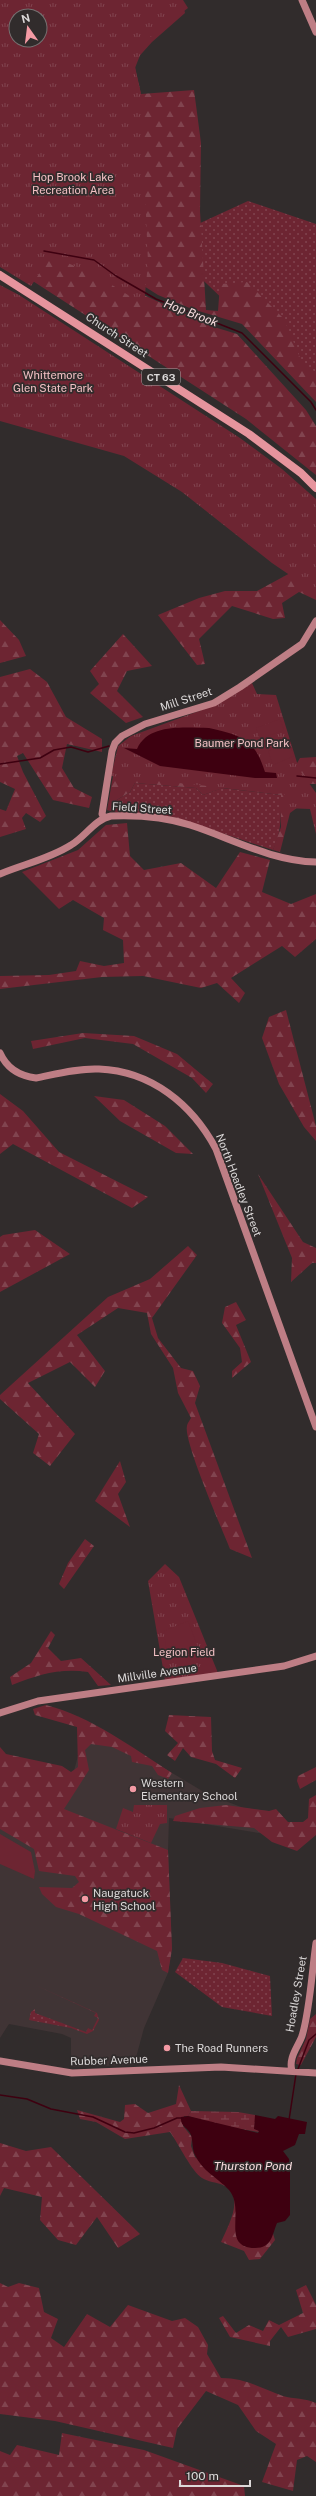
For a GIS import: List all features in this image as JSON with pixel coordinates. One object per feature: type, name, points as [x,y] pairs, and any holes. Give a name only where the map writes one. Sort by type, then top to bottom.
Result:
[{"type":"main road","name":"Church Street","points":[[0,275],[249,434],[301,473],[316,488]]},
{"type":"street","points":[[302,0],[316,32]]},
{"type":"street","name":"Mill Street","points":[[104,817],[102,814],[110,760],[114,745],[122,736],[145,724],[214,702],[240,687],[302,644],[316,621]]},
{"type":"street","name":"Field Street","points":[[0,874],[58,853],[73,844],[104,817],[122,816],[166,819],[189,825],[261,851],[316,862]]},
{"type":"street","name":"North Hoadley Street","points":[[0,1053],[5,1063],[18,1074],[27,1077],[36,1078],[98,1069],[117,1070],[141,1077],[164,1089],[186,1106],[205,1128],[216,1149],[316,1427]]},
{"type":"street","name":"Millville Avenue","points":[[0,1713],[38,1701],[284,1666],[316,1656]]},
{"type":"street","name":"Hoadley Street","points":[[292,2071],[291,2066],[293,2056],[302,2035],[316,1943]]},
{"type":"street","name":"Rubber Avenue","points":[[0,2061],[72,2073],[195,2067],[316,2072]]},
{"type":"shaded area","name":"Naugatuck High School","points":[[87,1722],[209,1795],[244,1808],[269,1811],[265,1834],[169,1818],[168,1850],[172,1949],[168,1973],[144,2028],[134,2065],[71,2067],[71,2038],[62,2034],[9,2024],[0,2038],[0,1761],[71,1782]]},
{"type":"green space","name":"Hop Brook Lake Recreation Area","points":[[0,0],[105,16],[182,0],[185,13],[152,42],[134,62],[141,94],[194,90],[201,143],[200,211],[206,310],[218,311],[220,284],[247,282],[284,319],[303,365],[316,372],[316,402],[242,324],[192,309],[158,295],[117,269],[52,247],[10,48],[48,48],[48,8],[8,8],[8,38]]},
{"type":"green space","name":"Hop Brook Lake Recreation Area","points":[[0,0],[183,0],[188,8],[146,40],[135,68],[141,94],[148,263],[144,305],[96,275],[51,256],[31,286],[0,267]]},
{"type":"green space","points":[[248,201],[316,224],[316,388],[186,264],[198,224]]},
{"type":"green space","points":[[43,253],[90,263],[137,292],[214,327],[237,334],[306,410],[316,426],[316,475],[246,419],[25,276]]},
{"type":"green space","name":"Whittemore Glen State Park","points":[[0,285],[19,295],[240,438],[282,469],[316,499],[316,593],[272,563],[182,492],[124,456],[0,421]]},
{"type":"green space","points":[[316,559],[316,600],[299,592],[282,603],[285,618],[273,619],[232,606],[199,639],[205,664],[197,665],[158,615],[199,598],[225,591],[257,591]]},
{"type":"green space","points":[[0,620],[19,640],[26,656],[0,663]]},
{"type":"green space","points":[[123,634],[152,666],[127,671],[117,691],[143,717],[126,723],[90,693],[99,684],[90,671]]},
{"type":"green space","points":[[30,669],[47,682],[66,717],[102,739],[102,752],[67,744],[62,768],[74,788],[92,797],[89,808],[53,800],[23,753],[17,756],[23,772],[46,816],[40,822],[26,813],[22,818],[26,829],[0,837],[0,809],[6,811],[15,789],[0,782],[0,677]]},
{"type":"green space","name":"Baumer Pond Park","points":[[252,683],[257,694],[276,695],[299,769],[316,793],[316,834],[310,809],[285,808],[284,794],[111,776],[118,746],[131,736],[218,704]]},
{"type":"green space","points":[[280,719],[284,730],[260,739],[256,728]]},
{"type":"green space","points":[[289,743],[294,756],[273,765],[268,751]]},
{"type":"green space","points":[[117,754],[284,786],[300,758],[316,757],[316,784],[305,784],[305,802],[290,813],[280,852],[273,850],[281,827],[281,795],[223,788],[203,795],[196,788],[135,783],[130,792],[115,801],[114,812],[107,810]]},
{"type":"green space","points":[[135,783],[196,788],[203,795],[222,788],[281,795],[279,830],[273,850],[173,817],[114,812],[115,801],[130,792]]},
{"type":"green space","points":[[127,823],[130,856],[144,870],[181,863],[216,888],[240,852],[270,860],[262,892],[291,904],[316,894],[316,939],[295,957],[282,946],[231,978],[245,993],[239,1003],[217,983],[201,988],[143,976],[102,977],[0,989],[0,976],[49,975],[76,971],[80,961],[104,966],[124,963],[123,940],[103,930],[104,918],[73,900],[59,909],[22,872],[78,850],[106,825]]},
{"type":"green space","points":[[286,1010],[316,1126],[316,1141],[304,1127],[279,1084],[262,1038],[269,1017]]},
{"type":"green space","points":[[83,1033],[134,1036],[177,1054],[213,1084],[206,1093],[192,1078],[133,1044],[85,1038],[33,1049],[31,1041]]},
{"type":"green space","points":[[0,1094],[23,1111],[59,1152],[148,1197],[132,1208],[13,1144],[0,1154]]},
{"type":"green space","points":[[94,1096],[124,1100],[165,1126],[193,1154],[176,1153],[120,1121]]},
{"type":"green space","points":[[258,1174],[303,1242],[316,1248],[316,1263],[312,1263],[291,1282],[292,1258]]},
{"type":"green space","points":[[35,1230],[70,1254],[0,1292],[0,1237],[3,1235]]},
{"type":"green space","points":[[188,1246],[197,1255],[152,1318],[158,1338],[181,1368],[193,1371],[200,1386],[195,1403],[252,1558],[230,1549],[204,1485],[191,1448],[187,1434],[187,1426],[191,1418],[178,1393],[173,1368],[151,1334],[147,1313],[118,1308],[77,1335],[105,1371],[95,1387],[70,1362],[28,1383],[75,1434],[50,1466],[33,1453],[39,1434],[0,1399],[0,1395],[108,1297],[150,1279]]},
{"type":"green space","points":[[236,1302],[246,1320],[236,1325],[251,1362],[232,1378],[232,1371],[242,1362],[240,1348],[222,1323],[225,1307]]},
{"type":"green space","points":[[120,1461],[126,1482],[118,1494],[130,1527],[95,1501]]},
{"type":"green space","points":[[85,1539],[94,1546],[64,1589],[59,1584],[68,1563]]},
{"type":"green space","name":"Legion Field","points":[[165,1564],[179,1577],[218,1673],[165,1680],[148,1581]]},
{"type":"green space","points":[[188,1621],[199,1650],[167,1656],[164,1631]]},
{"type":"green space","points":[[51,1631],[55,1635],[48,1648],[61,1661],[81,1658],[111,1685],[98,1686],[88,1672],[68,1671],[40,1675],[12,1685],[10,1677],[31,1663]]},
{"type":"green space","points":[[46,1705],[63,1710],[95,1725],[172,1773],[168,1779],[158,1775],[152,1766],[132,1762],[131,1756],[112,1747],[91,1744],[85,1750],[89,1770],[64,1809],[168,1850],[172,1949],[168,1973],[162,1970],[157,1951],[79,1914],[56,1907],[42,1894],[39,1887],[72,1888],[79,1882],[75,1876],[39,1871],[34,1849],[0,1829],[0,1747],[6,1754],[62,1766],[71,1772],[78,1767],[77,1727],[35,1715],[33,1709]]},
{"type":"green space","points":[[169,1715],[211,1717],[212,1751],[215,1760],[242,1768],[235,1778],[216,1764],[191,1757],[183,1748],[175,1761],[167,1755],[178,1743],[165,1731]]},
{"type":"green space","points":[[316,1767],[316,1780],[300,1789],[297,1781],[298,1776]]},
{"type":"green space","points":[[316,1795],[316,1835],[297,1851],[272,1842],[254,1828],[173,1821],[175,1816],[200,1808],[226,1805],[269,1811],[276,1809],[288,1822],[303,1822],[308,1818],[309,1799]]},
{"type":"green space","points":[[134,1805],[167,1805],[167,1823],[160,1824],[151,1843],[116,1829],[123,1808],[133,1812]]},
{"type":"green space","points":[[0,1834],[31,1852],[35,1871],[34,1879],[0,1864]]},
{"type":"green space","points":[[183,1958],[222,1963],[270,1976],[272,2016],[222,2007],[175,1972]]},
{"type":"green space","points":[[33,1984],[97,2013],[99,2020],[93,2031],[87,2034],[71,2028],[29,2020],[31,2012],[35,2009],[35,2013],[86,2032],[88,2028],[92,2030],[98,2018],[94,2016],[96,2013]]},
{"type":"green space","points":[[316,2014],[316,2037],[301,2065],[296,2064],[297,2058],[306,2039],[310,2019]]},
{"type":"green space","points":[[179,2085],[191,2111],[188,2116],[184,2116],[183,2126],[192,2137],[191,2146],[195,2157],[271,2227],[275,2240],[260,2259],[249,2260],[244,2251],[221,2242],[231,2220],[234,2204],[233,2196],[230,2190],[223,2185],[202,2178],[198,2175],[170,2132],[125,2139],[96,2122],[80,2119],[77,2110],[120,2122],[124,2119],[125,2105],[135,2104],[148,2113],[176,2104]]},
{"type":"green space","points":[[191,2111],[238,2112],[255,2115],[255,2124],[259,2132],[222,2126],[188,2116]]},
{"type":"green space","points":[[0,2143],[26,2151],[51,2147],[140,2234],[118,2248],[97,2217],[76,2245],[58,2240],[40,2220],[42,2197],[4,2188],[0,2196]]},
{"type":"green space","points":[[0,2283],[8,2287],[19,2283],[39,2288],[44,2312],[58,2319],[51,2338],[64,2347],[87,2314],[110,2327],[128,2305],[172,2321],[185,2318],[198,2327],[208,2345],[207,2354],[221,2378],[230,2378],[246,2382],[283,2396],[308,2400],[316,2403],[316,2462],[307,2456],[297,2460],[293,2491],[262,2482],[276,2444],[256,2431],[238,2405],[206,2391],[177,2429],[173,2448],[55,2421],[0,2414]]},
{"type":"green space","points":[[306,2285],[316,2305],[316,2329],[288,2337],[281,2327],[270,2341],[270,2346],[230,2337],[219,2318],[223,2316],[236,2333],[249,2325],[263,2331],[269,2320],[279,2325],[303,2313],[296,2290]]},
{"type":"green space","points":[[62,2433],[144,2450],[244,2486],[245,2496],[0,2496],[0,2451],[10,2455],[17,2445],[59,2455]]},
{"type":"water","points":[[178,728],[209,728],[230,733],[245,740],[256,752],[265,772],[276,773],[277,778],[255,778],[160,766],[124,748],[137,749],[150,735],[158,731]]},
{"type":"water","name":"Thurston Pond","points":[[255,2115],[275,2119],[278,2116],[307,2122],[305,2134],[299,2134],[295,2145],[283,2151],[289,2159],[290,2165],[290,2215],[285,2221],[277,2223],[270,2240],[265,2246],[255,2248],[245,2246],[239,2241],[235,2226],[234,2198],[229,2190],[198,2161],[194,2153],[190,2132],[183,2125],[181,2117],[188,2116],[258,2133],[259,2131],[254,2129]]},
{"type":"waterway","name":"Hop Brook","points":[[44,251],[94,260],[116,276],[156,299],[242,333],[311,402],[316,410]]},
{"type":"waterway","points":[[0,764],[40,758],[54,750],[71,747],[88,752],[109,746]]},
{"type":"waterway","points":[[297,776],[316,778]]},
{"type":"waterway","points":[[298,2069],[309,2040],[316,2034]]},
{"type":"waterway","points":[[289,2120],[296,2074]]},
{"type":"waterway","points":[[0,2095],[27,2099],[51,2109],[93,2117],[125,2132],[134,2133],[154,2128],[177,2118],[183,2118]]},
{"type":"place","name":"Western Elementary School","points":[[133,1789]]},
{"type":"place","name":"Naugatuck High School","points":[[85,1899]]},
{"type":"place","name":"The Road Runners","points":[[167,2048]]}]
